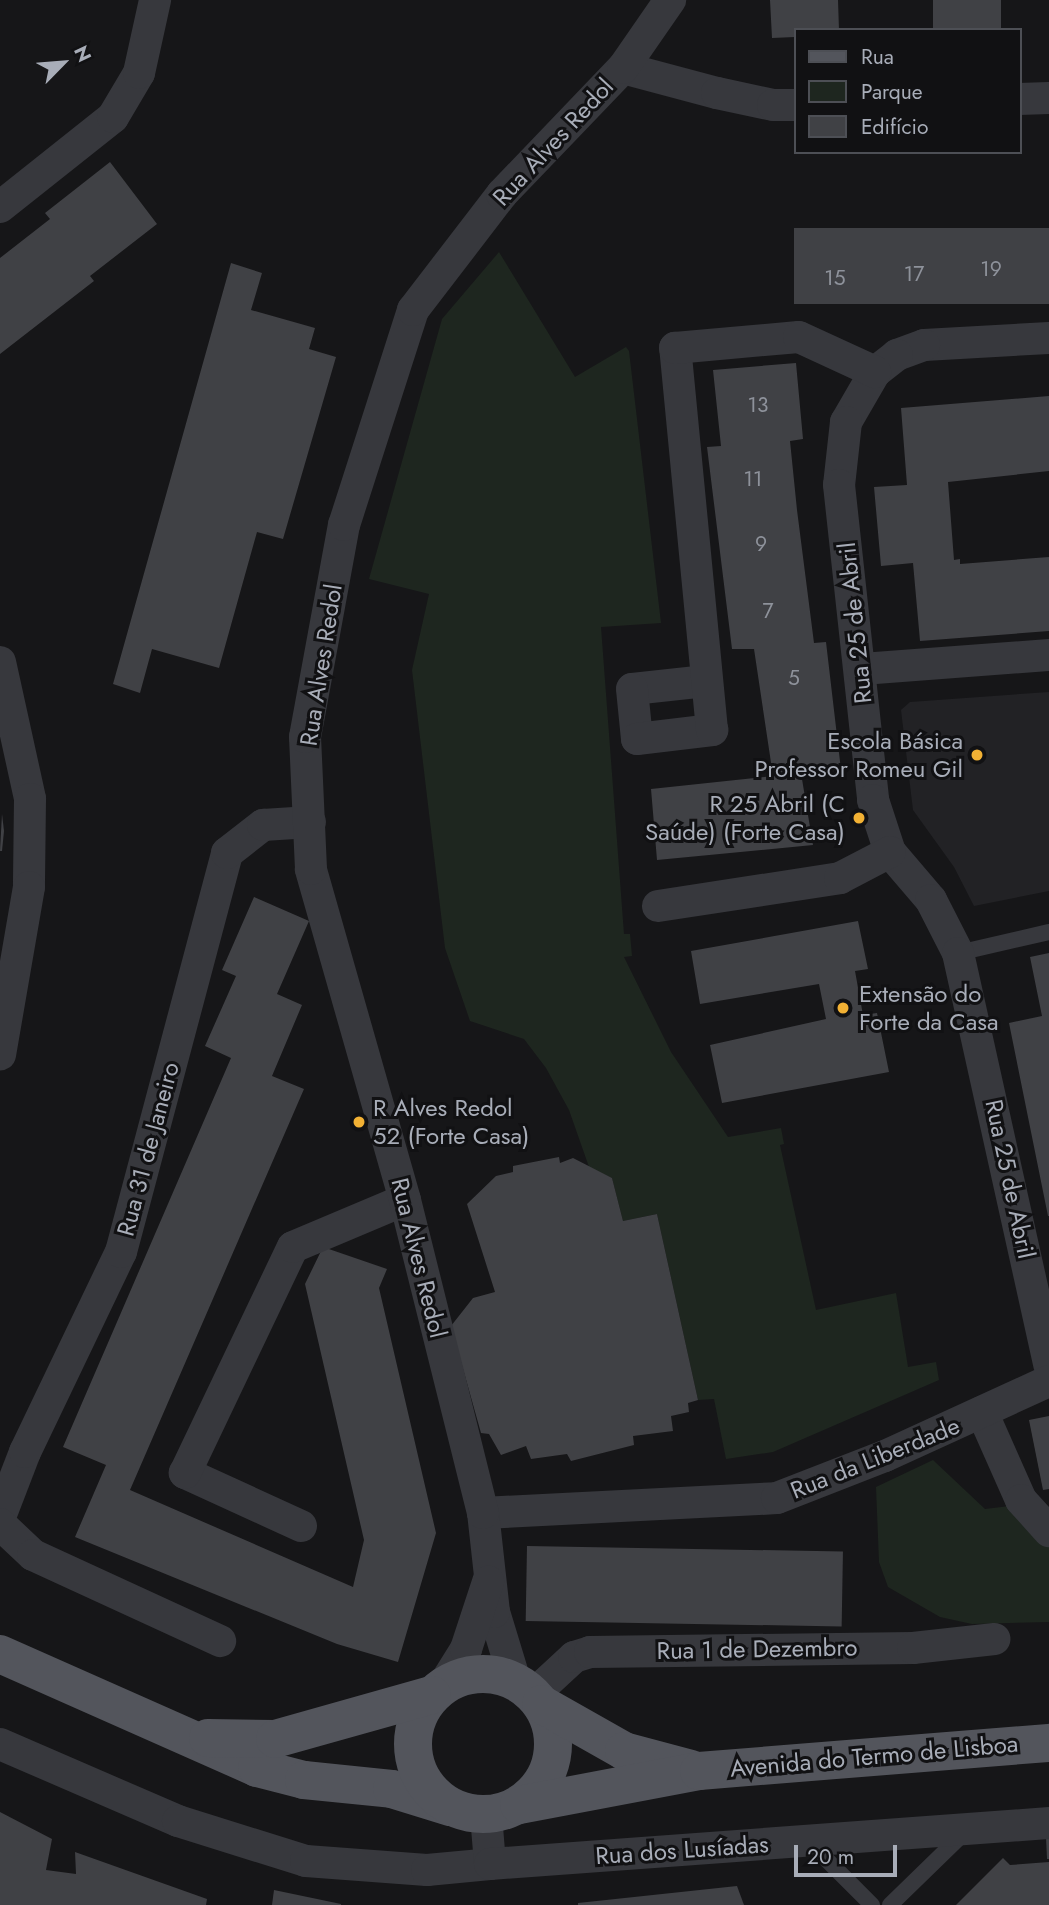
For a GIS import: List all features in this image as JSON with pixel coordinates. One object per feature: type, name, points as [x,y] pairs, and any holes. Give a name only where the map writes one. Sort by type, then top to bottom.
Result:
[{"type":"main road","name":"Avenida do Termo de Lisboa","points":[[0,1654],[192,1736],[257,1768],[304,1780],[392,1790],[485,1809],[699,1771],[1049,1743]]},
{"type":"main road","points":[[491,1674],[530,1693],[554,1748],[537,1790],[485,1809],[420,1776],[414,1755],[416,1723],[437,1691],[466,1675],[491,1674]]},
{"type":"main road","name":"Avenida do Termo de Lisboa","points":[[192,1736],[241,1742],[275,1739],[437,1691]]},
{"type":"main road","name":"Avenida do Termo de Lisboa","points":[[530,1693],[624,1751],[699,1771]]},
{"type":"street","points":[[0,207],[113,117],[139,73],[155,0]]},
{"type":"street","name":"Rua Alves Redol","points":[[530,1693],[489,1581],[483,1513],[405,1200],[311,869],[305,737],[344,525],[413,310],[502,194],[623,68],[670,0]]},
{"type":"street","points":[[623,68],[761,103],[794,104]]},
{"type":"street","points":[[1021,99],[1049,98]]},
{"type":"street","points":[[706,681],[675,348],[799,337],[875,372]]},
{"type":"street","name":"Rua 25 de Abril","points":[[1049,338],[924,345],[897,355],[875,372],[846,422],[840,461],[873,800],[890,852],[931,900],[958,953],[1049,1365]]},
{"type":"street","points":[[862,668],[1049,655]]},
{"type":"street","points":[[0,662],[30,799],[29,887],[0,1055]]},
{"type":"street","name":"Rua 31 de Janeiro","points":[[0,1517],[25,1452],[121,1252],[227,853],[263,825],[310,822]]},
{"type":"street","points":[[658,906],[840,878],[890,852]]},
{"type":"street","points":[[301,1526],[185,1472],[293,1247],[405,1200]]},
{"type":"street","name":"Rua da Liberdade","points":[[483,1513],[777,1498],[1049,1381]]},
{"type":"street","points":[[982,1412],[1021,1500],[1049,1531]]},
{"type":"street","points":[[0,1524],[33,1555],[220,1641]]},
{"type":"street","name":"Rua Alves Redol","points":[[437,1691],[466,1649],[489,1581]]},
{"type":"street","name":"Rua 1 de Dezembro","points":[[530,1693],[574,1657],[590,1653],[913,1648],[995,1639]]},
{"type":"street","name":"Rua dos Lusíadas","points":[[0,1744],[178,1821],[306,1861],[428,1870],[1049,1823]]},
{"type":"street","points":[[485,1809],[490,1864]]},
{"type":"lane","points":[[958,953],[1049,932]]},
{"type":"lane","points":[[890,1905],[969,1828]]},
{"type":"lane","points":[[807,1840],[872,1905]]},
{"type":"shaded area","name":"Escola Básica Professor Romeu Gil","points":[[1049,692],[1049,891],[974,906],[954,867],[913,810],[901,710],[910,702]]},
{"type":"green space","points":[[499,252],[575,377],[626,347],[629,351],[661,623],[601,627],[624,934],[630,934],[632,956],[624,957],[671,1052],[728,1137],[781,1128],[784,1144],[780,1145],[816,1310],[896,1293],[908,1367],[936,1362],[939,1380],[773,1452],[726,1459],[714,1399],[698,1400],[657,1214],[623,1221],[612,1178],[589,1167],[569,1110],[546,1068],[524,1039],[470,1021],[445,948],[412,670],[429,594],[369,579],[442,319]]},
{"type":"green space","points":[[933,1460],[985,1509],[1025,1504],[1049,1531],[1049,1622],[972,1624],[940,1617],[888,1587],[879,1562],[876,1487]]},
{"type":"building","points":[[770,0],[838,0],[839,28],[794,28],[794,37],[772,38]]},
{"type":"building","points":[[933,0],[1001,0],[1001,28],[933,28]]},
{"type":"building","points":[[110,162],[157,224],[90,276],[94,281],[0,354],[0,258],[50,219],[45,213]]},
{"type":"building","points":[[794,228],[1049,228],[1049,304],[794,304]]},
{"type":"building","points":[[231,263],[262,273],[251,310],[315,328],[309,349],[336,357],[283,539],[257,532],[219,668],[152,649],[140,693],[113,684]]},
{"type":"building","points":[[796,363],[803,439],[790,441],[797,510],[814,643],[826,642],[841,770],[801,773],[813,845],[657,860],[651,789],[773,776],[754,649],[732,649],[707,447],[721,446],[713,370]]},
{"type":"building","points":[[1049,396],[1049,471],[948,482],[954,560],[960,559],[960,564],[1049,557],[1049,631],[920,641],[913,563],[881,566],[874,487],[907,485],[901,408]]},
{"type":"building","points":[[2,814],[4,831],[0,851]]},
{"type":"building","points":[[254,897],[309,921],[277,994],[302,1005],[272,1076],[304,1089],[130,1490],[353,1587],[364,1540],[305,1284],[323,1247],[387,1269],[379,1288],[436,1533],[398,1662],[337,1644],[75,1537],[106,1465],[63,1447],[231,1058],[205,1046],[236,976],[222,970]]},
{"type":"building","name":"Extensão do Forte da Casa","points":[[858,921],[868,969],[855,971],[863,1015],[877,1013],[889,1072],[722,1103],[710,1045],[826,1019],[819,984],[700,1004],[691,951]]},
{"type":"building","points":[[1049,953],[1048,1216],[1009,1023],[1042,1016],[1030,957]]},
{"type":"building","points":[[559,1157],[560,1163],[573,1158],[612,1178],[623,1221],[657,1214],[698,1400],[688,1403],[689,1412],[671,1416],[673,1431],[633,1436],[634,1445],[571,1461],[567,1454],[531,1459],[526,1446],[501,1455],[489,1434],[481,1433],[451,1326],[473,1298],[495,1292],[467,1204],[496,1176],[513,1172],[513,1166]]},
{"type":"building","points":[[1049,1416],[1049,1489],[1043,1490],[1029,1420]]},
{"type":"building","points":[[527,1546],[843,1552],[842,1627],[526,1621]]},
{"type":"building","points":[[0,1812],[52,1839],[46,1870],[76,1874],[75,1852],[207,1899],[206,1905],[0,1905]]},
{"type":"building","points":[[1046,1837],[1049,1837],[1049,1859],[1047,1859]]},
{"type":"building","points":[[1003,1858],[1010,1865],[1049,1862],[1049,1905],[956,1905]]},
{"type":"building","points":[[737,1886],[744,1905],[578,1905],[578,1903]]},
{"type":"building","points":[[274,1890],[341,1904],[341,1905],[272,1905]]},
{"type":"place","name":"Escola Básica Professor Romeu Gil","points":[[977,755]]},
{"type":"place","name":"R 25 Abril (C Saúde) (Forte Casa)","points":[[859,818]]},
{"type":"place","name":"Extensão do Forte da Casa","points":[[843,1008]]},
{"type":"place","name":"R Alves Redol 52 (Forte Casa)","points":[[359,1122]]}]
